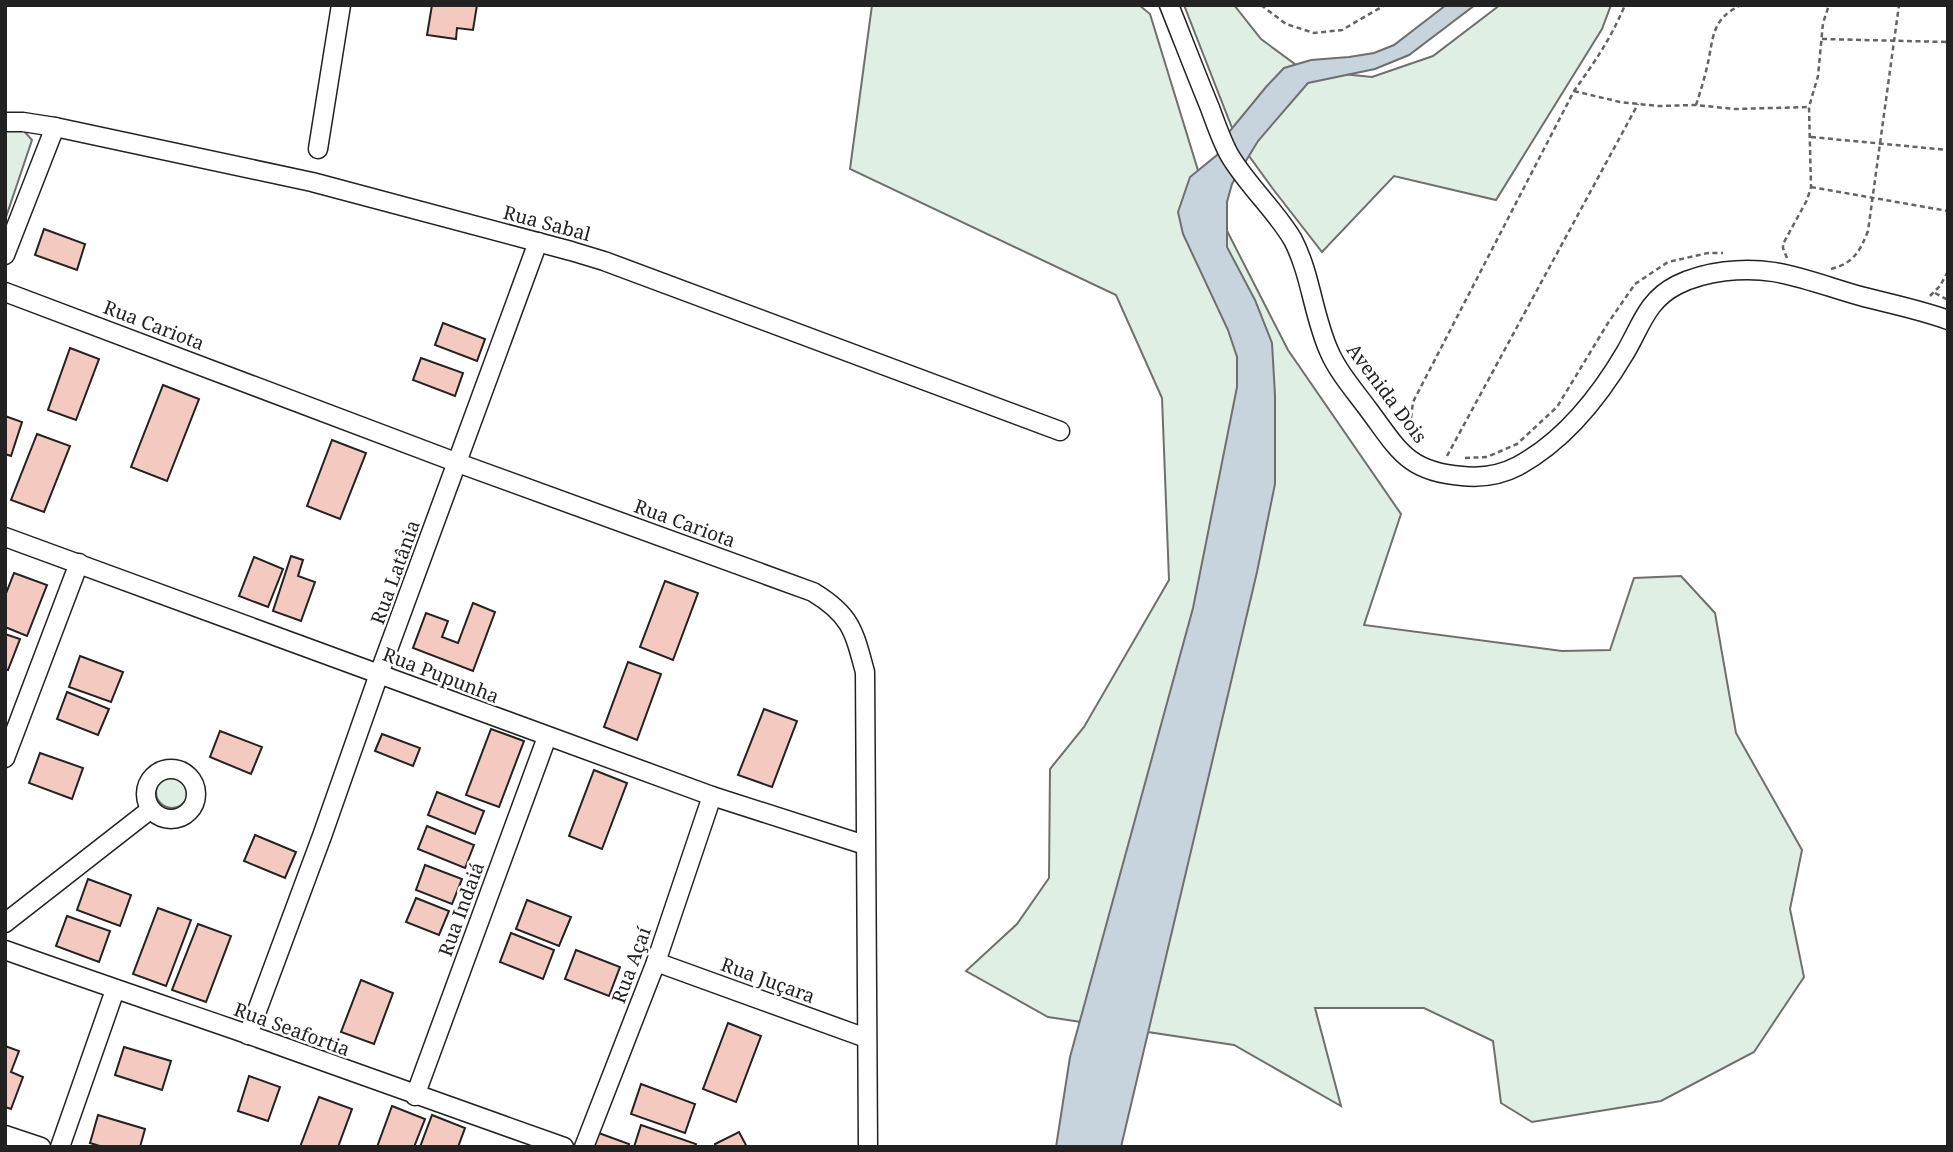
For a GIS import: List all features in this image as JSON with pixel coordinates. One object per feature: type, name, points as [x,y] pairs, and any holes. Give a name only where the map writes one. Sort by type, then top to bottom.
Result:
[{"type":"street","points":[[318,149],[341,5]]},
{"type":"street","name":"Avenida Dois","points":[[1169,5],[1228,154],[1291,237],[1301,257],[1328,350],[1340,371],[1397,448],[1426,470],[1474,478],[1502,473],[1519,466],[1542,450],[1565,431],[1602,388],[1652,303],[1662,293],[1704,275],[1733,271],[1775,272],[1948,320]]},
{"type":"street","name":"Rua Sabal","points":[[5,122],[54,127],[312,182],[604,261],[1060,431]]},
{"type":"street","points":[[5,255],[54,127]]},
{"type":"street","name":"Rua Latânia","points":[[248,1035],[538,242]]},
{"type":"street","name":"Rua Cariota","points":[[5,292],[458,463],[813,592],[839,610],[849,622],[857,639],[865,672],[868,1147]]},
{"type":"street","name":"Rua Pupunha","points":[[5,537],[547,737],[712,796],[865,845]]},
{"type":"street","points":[[5,758],[79,563]]},
{"type":"street","name":"Rua Indaiá","points":[[415,1096],[547,737]]},
{"type":"street","name":"Rua Açaí","points":[[584,1147],[656,962],[712,796]]},
{"type":"street","points":[[5,923],[151,809]]},
{"type":"street","name":"Rua Seafortia","points":[[5,950],[564,1147]]},
{"type":"street","name":"Rua Juçara","points":[[656,962],[866,1038]]},
{"type":"street","points":[[60,1147],[115,990]]},
{"type":"street","points":[[5,1135],[41,1147]]},
{"type":"path","points":[[1261,5],[1286,24],[1314,33],[1342,30],[1385,5]]},
{"type":"path","points":[[1410,439],[1408,432],[1413,402],[1574,90],[1601,54],[1625,5]]},
{"type":"path","points":[[1696,106],[1708,65],[1712,38],[1720,20],[1741,5]]},
{"type":"path","points":[[1795,263],[1784,256],[1783,244],[1807,200],[1811,187],[1809,107],[1818,76],[1823,23],[1829,5]]},
{"type":"path","points":[[1835,275],[1823,271],[1839,267],[1852,259],[1861,250],[1868,231],[1899,5]]},
{"type":"path","points":[[1822,38],[1948,42]]},
{"type":"path","points":[[1574,90],[1638,104],[1735,109],[1809,107]]},
{"type":"path","points":[[1638,104],[1445,459],[1487,457],[1517,443],[1557,407],[1635,284],[1668,262],[1709,253],[1733,254]]},
{"type":"path","points":[[1811,137],[1948,150]]},
{"type":"path","points":[[1811,187],[1948,211]]},
{"type":"path","points":[[1926,298],[1940,286],[1948,271]]},
{"type":"path","points":[[1934,293],[1948,300]]},
{"type":"green space","points":[[872,5],[1139,5],[1150,14],[1201,180],[1288,350],[1401,514],[1364,625],[1562,651],[1610,650],[1634,578],[1681,576],[1715,613],[1736,733],[1802,850],[1790,909],[1804,977],[1754,1052],[1661,1101],[1532,1122],[1501,1103],[1493,1041],[1424,1008],[1315,1008],[1341,1106],[1234,1045],[1048,1017],[966,971],[1017,924],[1049,878],[1050,769],[1084,727],[1169,580],[1162,398],[1116,295],[850,169]]},
{"type":"green space","points":[[1184,5],[1234,5],[1261,39],[1303,70],[1372,77],[1433,56],[1500,5],[1611,5],[1602,29],[1496,200],[1394,176],[1322,252],[1236,138]]},
{"type":"green space","points":[[5,130],[24,131],[32,140],[5,220]]},
{"type":"green space","points":[[172,776],[183,781],[188,792],[183,803],[172,808],[161,803],[156,792],[161,781]]},
{"type":"shaded area","points":[[1446,5],[1475,5],[1409,55],[1375,69],[1308,83],[1258,141],[1232,184],[1227,202],[1227,247],[1255,300],[1272,343],[1275,484],[1257,572],[1121,1147],[1056,1147],[1070,1057],[1193,608],[1237,387],[1237,357],[1228,330],[1183,234],[1178,212],[1190,177],[1217,155],[1229,132],[1284,68],[1311,60],[1374,53],[1394,45]]},
{"type":"building","points":[[432,5],[477,5],[473,30],[457,28],[456,39],[427,35]]},
{"type":"building","points":[[44,229],[85,244],[77,270],[35,255]]},
{"type":"building","points":[[443,323],[485,339],[477,361],[435,345]]},
{"type":"building","points":[[70,348],[99,359],[76,420],[48,410]]},
{"type":"building","points":[[421,358],[463,373],[455,396],[413,380]]},
{"type":"building","points":[[163,385],[199,399],[167,481],[131,467]]},
{"type":"building","points":[[5,416],[22,422],[11,456],[5,454]]},
{"type":"building","points":[[37,434],[70,446],[44,512],[11,500]]},
{"type":"building","points":[[332,440],[366,453],[340,519],[307,506]]},
{"type":"building","points":[[291,556],[303,560],[298,576],[315,582],[301,621],[273,611]]},
{"type":"building","points":[[254,557],[283,569],[268,607],[239,596]]},
{"type":"building","points":[[14,573],[47,585],[27,636],[5,627],[5,596]]},
{"type":"building","points":[[665,581],[698,593],[673,660],[640,647]]},
{"type":"building","points":[[473,603],[495,612],[473,671],[413,648],[426,613],[448,621],[442,637],[458,643]]},
{"type":"building","points":[[5,634],[20,639],[8,670],[5,669]]},
{"type":"building","points":[[80,656],[123,672],[111,702],[69,687]]},
{"type":"building","points":[[628,662],[661,674],[637,740],[604,727]]},
{"type":"building","points":[[67,692],[109,709],[98,735],[57,719]]},
{"type":"building","points":[[764,709],[797,721],[772,787],[738,775]]},
{"type":"building","points":[[491,729],[524,741],[499,807],[466,795]]},
{"type":"building","points":[[220,731],[262,747],[251,774],[210,757]]},
{"type":"building","points":[[382,734],[420,748],[413,766],[375,751]]},
{"type":"building","points":[[40,753],[83,768],[72,799],[29,783]]},
{"type":"building","points":[[594,770],[627,783],[602,849],[569,836]]},
{"type":"building","points":[[437,792],[484,811],[475,834],[428,815]]},
{"type":"building","points":[[427,826],[474,845],[465,868],[418,849]]},
{"type":"building","points":[[255,835],[296,852],[285,878],[244,861]]},
{"type":"building","points":[[425,865],[462,879],[452,904],[416,890]]},
{"type":"building","points":[[88,879],[131,895],[120,926],[77,910]]},
{"type":"building","points":[[416,898],[449,911],[439,935],[406,922]]},
{"type":"building","points":[[527,900],[571,917],[559,946],[516,929]]},
{"type":"building","points":[[158,908],[191,920],[166,986],[133,974]]},
{"type":"building","points":[[67,916],[110,931],[99,962],[56,946]]},
{"type":"building","points":[[198,924],[231,936],[206,1002],[172,990]]},
{"type":"building","points":[[511,933],[554,950],[543,979],[500,962]]},
{"type":"building","points":[[576,950],[620,967],[609,996],[565,979]]},
{"type":"building","points":[[361,980],[393,993],[374,1044],[341,1032]]},
{"type":"building","points":[[728,1023],[761,1036],[736,1102],[703,1089]]},
{"type":"building","points":[[5,1046],[19,1051],[11,1072],[23,1077],[11,1109],[5,1107]]},
{"type":"building","points":[[124,1047],[171,1061],[162,1090],[115,1075]]},
{"type":"building","points":[[249,1076],[280,1087],[268,1121],[238,1111]]},
{"type":"building","points":[[641,1084],[695,1104],[685,1133],[631,1114]]},
{"type":"building","points":[[319,1097],[352,1109],[338,1147],[300,1147]]},
{"type":"building","points":[[392,1106],[425,1119],[414,1147],[377,1147]]},
{"type":"building","points":[[98,1115],[145,1129],[140,1147],[103,1147],[90,1143]]},
{"type":"building","points":[[432,1115],[465,1128],[458,1147],[420,1147]]},
{"type":"building","points":[[641,1125],[696,1144],[695,1147],[634,1147]]},
{"type":"building","points":[[596,1132],[629,1144],[628,1147],[591,1147]]},
{"type":"building","points":[[739,1132],[747,1147],[716,1147],[715,1144]]}]
